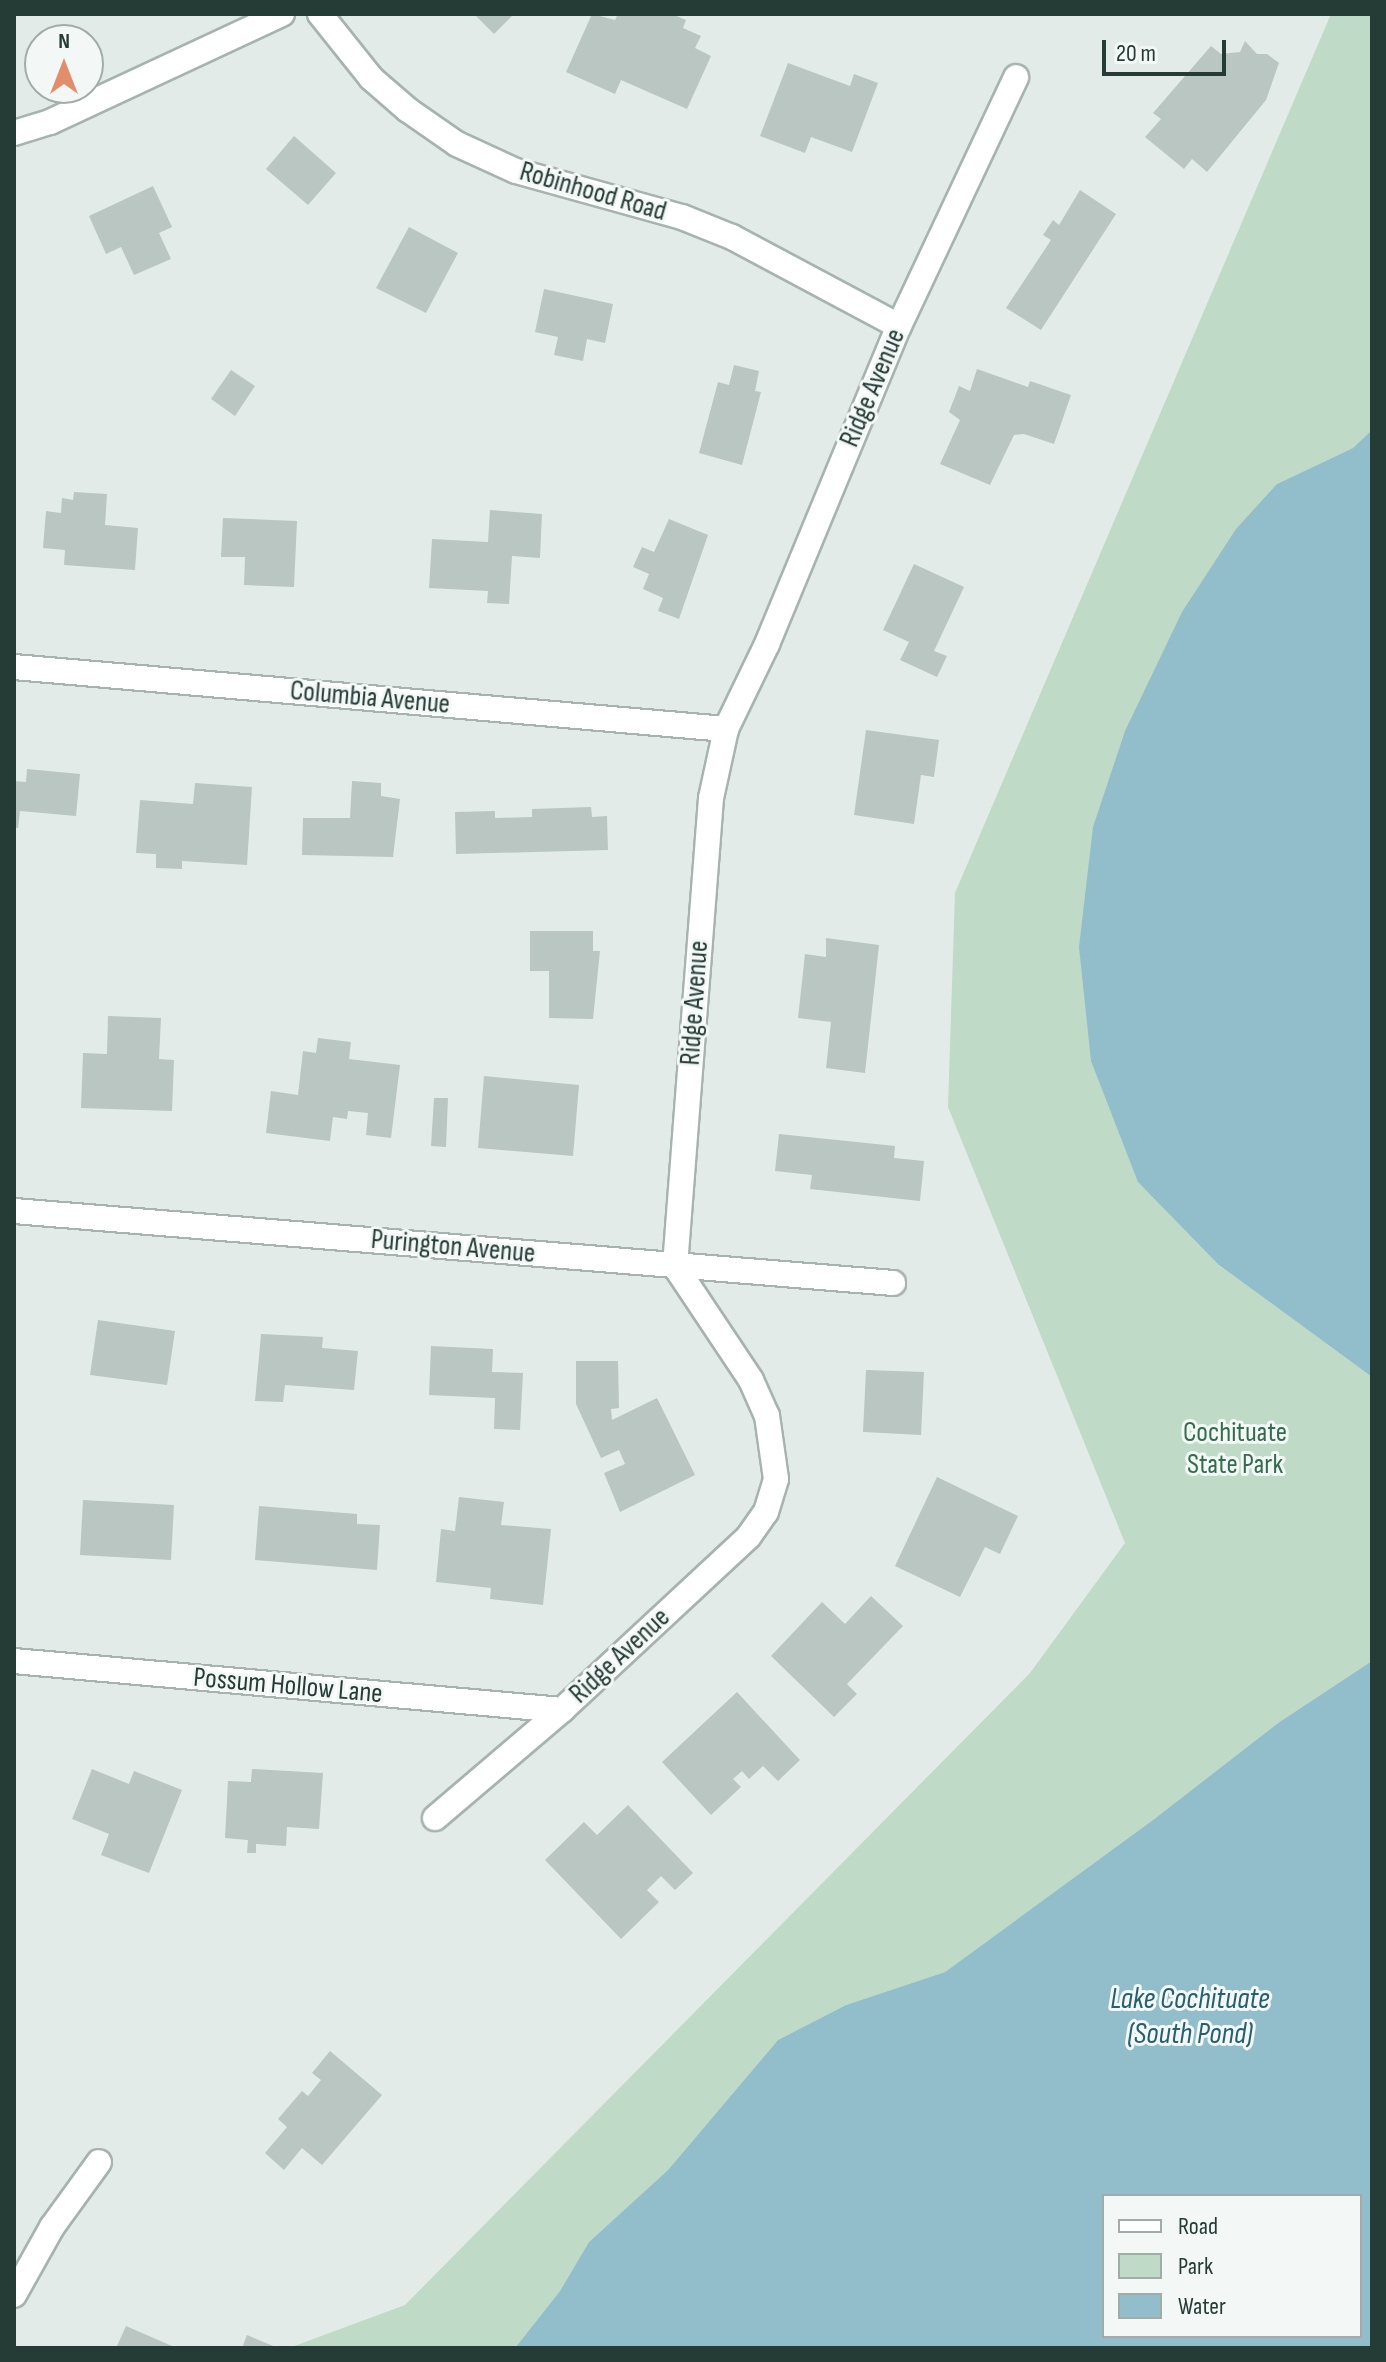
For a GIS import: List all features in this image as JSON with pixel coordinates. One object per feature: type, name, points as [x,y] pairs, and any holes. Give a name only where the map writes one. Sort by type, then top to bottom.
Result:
[{"type":"street","points":[[14,133],[50,122],[282,14]]},
{"type":"street","name":"Robinhood Road","points":[[320,14],[371,78],[457,144],[516,171],[682,217],[732,237],[899,326]]},
{"type":"street","name":"Ridge Avenue","points":[[435,1818],[562,1710],[749,1536],[766,1512],[776,1479],[767,1416],[751,1380],[675,1266],[711,798],[726,729],[767,644],[899,326],[1016,77]]},
{"type":"street","name":"Columbia Avenue","points":[[14,667],[726,729]]},
{"type":"street","name":"Purington Avenue","points":[[14,1211],[893,1283]]},
{"type":"street","name":"Possum Hollow Lane","points":[[14,1661],[562,1710]]},
{"type":"street","points":[[14,2295],[52,2227],[99,2162]]},
{"type":"green space","name":"Cochituate State Park","points":[[1331,14],[1372,14],[1372,430],[1353,448],[1277,484],[1219,1265],[1372,1377],[1372,1661],[1278,1723],[1153,1820],[945,1972],[846,2005],[778,2040],[668,2170],[589,2242],[560,2291],[515,2348],[289,2348],[405,2305],[1030,1673],[1125,1543],[948,1107],[955,893]]},
{"type":"water","points":[[1372,430],[1372,1377],[1219,1265],[1138,1182],[1091,1061],[1079,947],[1093,827],[1125,731],[1182,612],[1236,529],[1277,484],[1353,448]]},
{"type":"water","name":"Lake Cochituate (South Pond)","points":[[1372,1661],[1372,2348],[515,2348],[560,2291],[589,2242],[668,2170],[778,2040],[846,2005],[945,1972],[1153,1820],[1278,1723]]},
{"type":"building","points":[[474,14],[514,14],[494,34]]},
{"type":"building","points":[[592,14],[615,20],[618,14],[672,14],[686,20],[683,28],[701,36],[695,48],[711,56],[687,109],[621,80],[615,94],[566,72]]},
{"type":"building","points":[[1245,41],[1257,54],[1267,54],[1279,63],[1266,100],[1207,172],[1192,159],[1184,169],[1145,137],[1161,119],[1153,113],[1211,46],[1221,54],[1240,52]]},
{"type":"building","points":[[788,63],[850,86],[854,74],[878,83],[852,152],[811,137],[805,153],[760,136]]},
{"type":"building","points":[[294,136],[336,173],[308,205],[266,169]]},
{"type":"building","points":[[153,186],[172,227],[159,233],[171,259],[134,275],[121,247],[106,254],[89,216]]},
{"type":"building","points":[[1080,190],[1116,214],[1041,330],[1006,308],[1051,240],[1043,235],[1053,220],[1059,225]]},
{"type":"building","points":[[409,227],[458,253],[426,313],[376,288]]},
{"type":"building","points":[[544,289],[613,304],[605,343],[587,339],[583,361],[554,355],[558,337],[535,332]]},
{"type":"building","points":[[734,365],[759,371],[755,391],[761,392],[742,465],[699,453],[718,382],[729,385]]},
{"type":"building","points":[[977,369],[1028,387],[1030,381],[1071,395],[1054,444],[1024,434],[1014,435],[990,485],[940,464],[960,420],[949,412],[959,386],[970,391]]},
{"type":"building","points":[[231,370],[255,386],[235,416],[211,399]]},
{"type":"building","points":[[74,492],[107,494],[105,525],[138,528],[135,570],[64,565],[65,550],[43,548],[46,511],[61,513],[62,498],[73,500]]},
{"type":"building","points":[[490,510],[542,514],[540,558],[512,556],[509,604],[487,603],[488,591],[429,588],[432,539],[488,542]]},
{"type":"building","points":[[223,518],[297,521],[294,587],[244,585],[245,557],[221,557]]},
{"type":"building","points":[[669,519],[708,535],[679,619],[658,611],[663,598],[643,589],[649,574],[633,567],[642,547],[654,552]]},
{"type":"building","points":[[914,564],[964,587],[934,651],[947,656],[937,677],[900,660],[909,642],[883,630]]},
{"type":"building","points":[[866,730],[939,740],[934,777],[921,775],[914,824],[854,815]]},
{"type":"building","points":[[27,769],[80,774],[76,816],[20,811],[18,828],[14,827],[14,781],[26,782]]},
{"type":"building","points":[[352,781],[381,783],[381,796],[400,799],[393,857],[302,855],[303,818],[350,818]]},
{"type":"building","points":[[195,783],[252,787],[247,865],[182,861],[182,869],[156,868],[156,854],[136,853],[140,800],[193,804]]},
{"type":"building","points":[[591,807],[592,817],[607,816],[608,850],[456,854],[455,812],[495,811],[495,818],[532,817],[532,809]]},
{"type":"building","points":[[530,931],[593,931],[593,951],[600,951],[593,1019],[549,1018],[549,971],[530,971]]},
{"type":"building","points":[[826,938],[879,945],[865,1073],[826,1068],[831,1022],[798,1018],[805,954],[826,957]]},
{"type":"building","points":[[108,1016],[161,1018],[159,1059],[174,1060],[172,1111],[81,1108],[83,1053],[107,1054]]},
{"type":"building","points":[[318,1038],[351,1042],[349,1059],[400,1065],[391,1138],[366,1135],[368,1113],[348,1111],[347,1119],[333,1117],[330,1141],[266,1133],[271,1091],[298,1095],[303,1051],[316,1053]]},
{"type":"building","points":[[484,1076],[579,1085],[573,1156],[478,1148]]},
{"type":"building","points":[[434,1098],[448,1098],[446,1147],[431,1146]]},
{"type":"building","points":[[779,1134],[895,1146],[894,1158],[924,1161],[920,1201],[810,1189],[812,1175],[775,1171]]},
{"type":"building","points":[[98,1320],[175,1331],[167,1385],[90,1375]]},
{"type":"building","points":[[261,1334],[323,1337],[322,1348],[358,1351],[354,1390],[285,1385],[283,1402],[255,1401]]},
{"type":"building","points":[[431,1346],[493,1349],[492,1372],[523,1373],[520,1430],[494,1429],[495,1398],[429,1395]]},
{"type":"building","points":[[576,1361],[618,1361],[619,1408],[611,1409],[612,1420],[657,1398],[695,1475],[620,1512],[604,1473],[625,1464],[619,1450],[601,1458],[576,1404]]},
{"type":"building","points":[[866,1370],[924,1372],[921,1435],[863,1432]]},
{"type":"building","points":[[937,1477],[1018,1516],[1000,1554],[985,1547],[960,1597],[895,1566]]},
{"type":"building","points":[[459,1497],[504,1502],[501,1525],[551,1529],[543,1605],[490,1599],[491,1588],[436,1582],[441,1529],[455,1531]]},
{"type":"building","points":[[83,1500],[174,1505],[171,1560],[80,1555]]},
{"type":"building","points":[[259,1506],[357,1514],[357,1524],[380,1525],[377,1570],[255,1560]]},
{"type":"building","points":[[871,1596],[903,1626],[847,1684],[857,1694],[834,1717],[771,1656],[822,1602],[845,1624]]},
{"type":"building","points":[[737,1692],[800,1760],[778,1781],[763,1766],[749,1779],[742,1771],[733,1779],[741,1787],[711,1815],[662,1762]]},
{"type":"building","points":[[92,1769],[129,1784],[134,1771],[182,1790],[149,1873],[101,1855],[109,1834],[72,1819]]},
{"type":"building","points":[[252,1769],[323,1773],[319,1829],[287,1827],[286,1846],[256,1844],[256,1853],[247,1853],[248,1840],[225,1838],[228,1781],[251,1782]]},
{"type":"building","points":[[628,1805],[693,1873],[675,1890],[661,1876],[647,1890],[659,1902],[621,1939],[545,1860],[584,1822],[597,1835]]},
{"type":"building","points":[[330,2051],[382,2095],[322,2165],[302,2148],[284,2170],[265,2153],[287,2127],[278,2119],[302,2091],[308,2096],[321,2080],[312,2073]]},
{"type":"building","points":[[126,2326],[172,2346],[116,2348]]},
{"type":"building","points":[[247,2335],[278,2348],[242,2348]]}]
